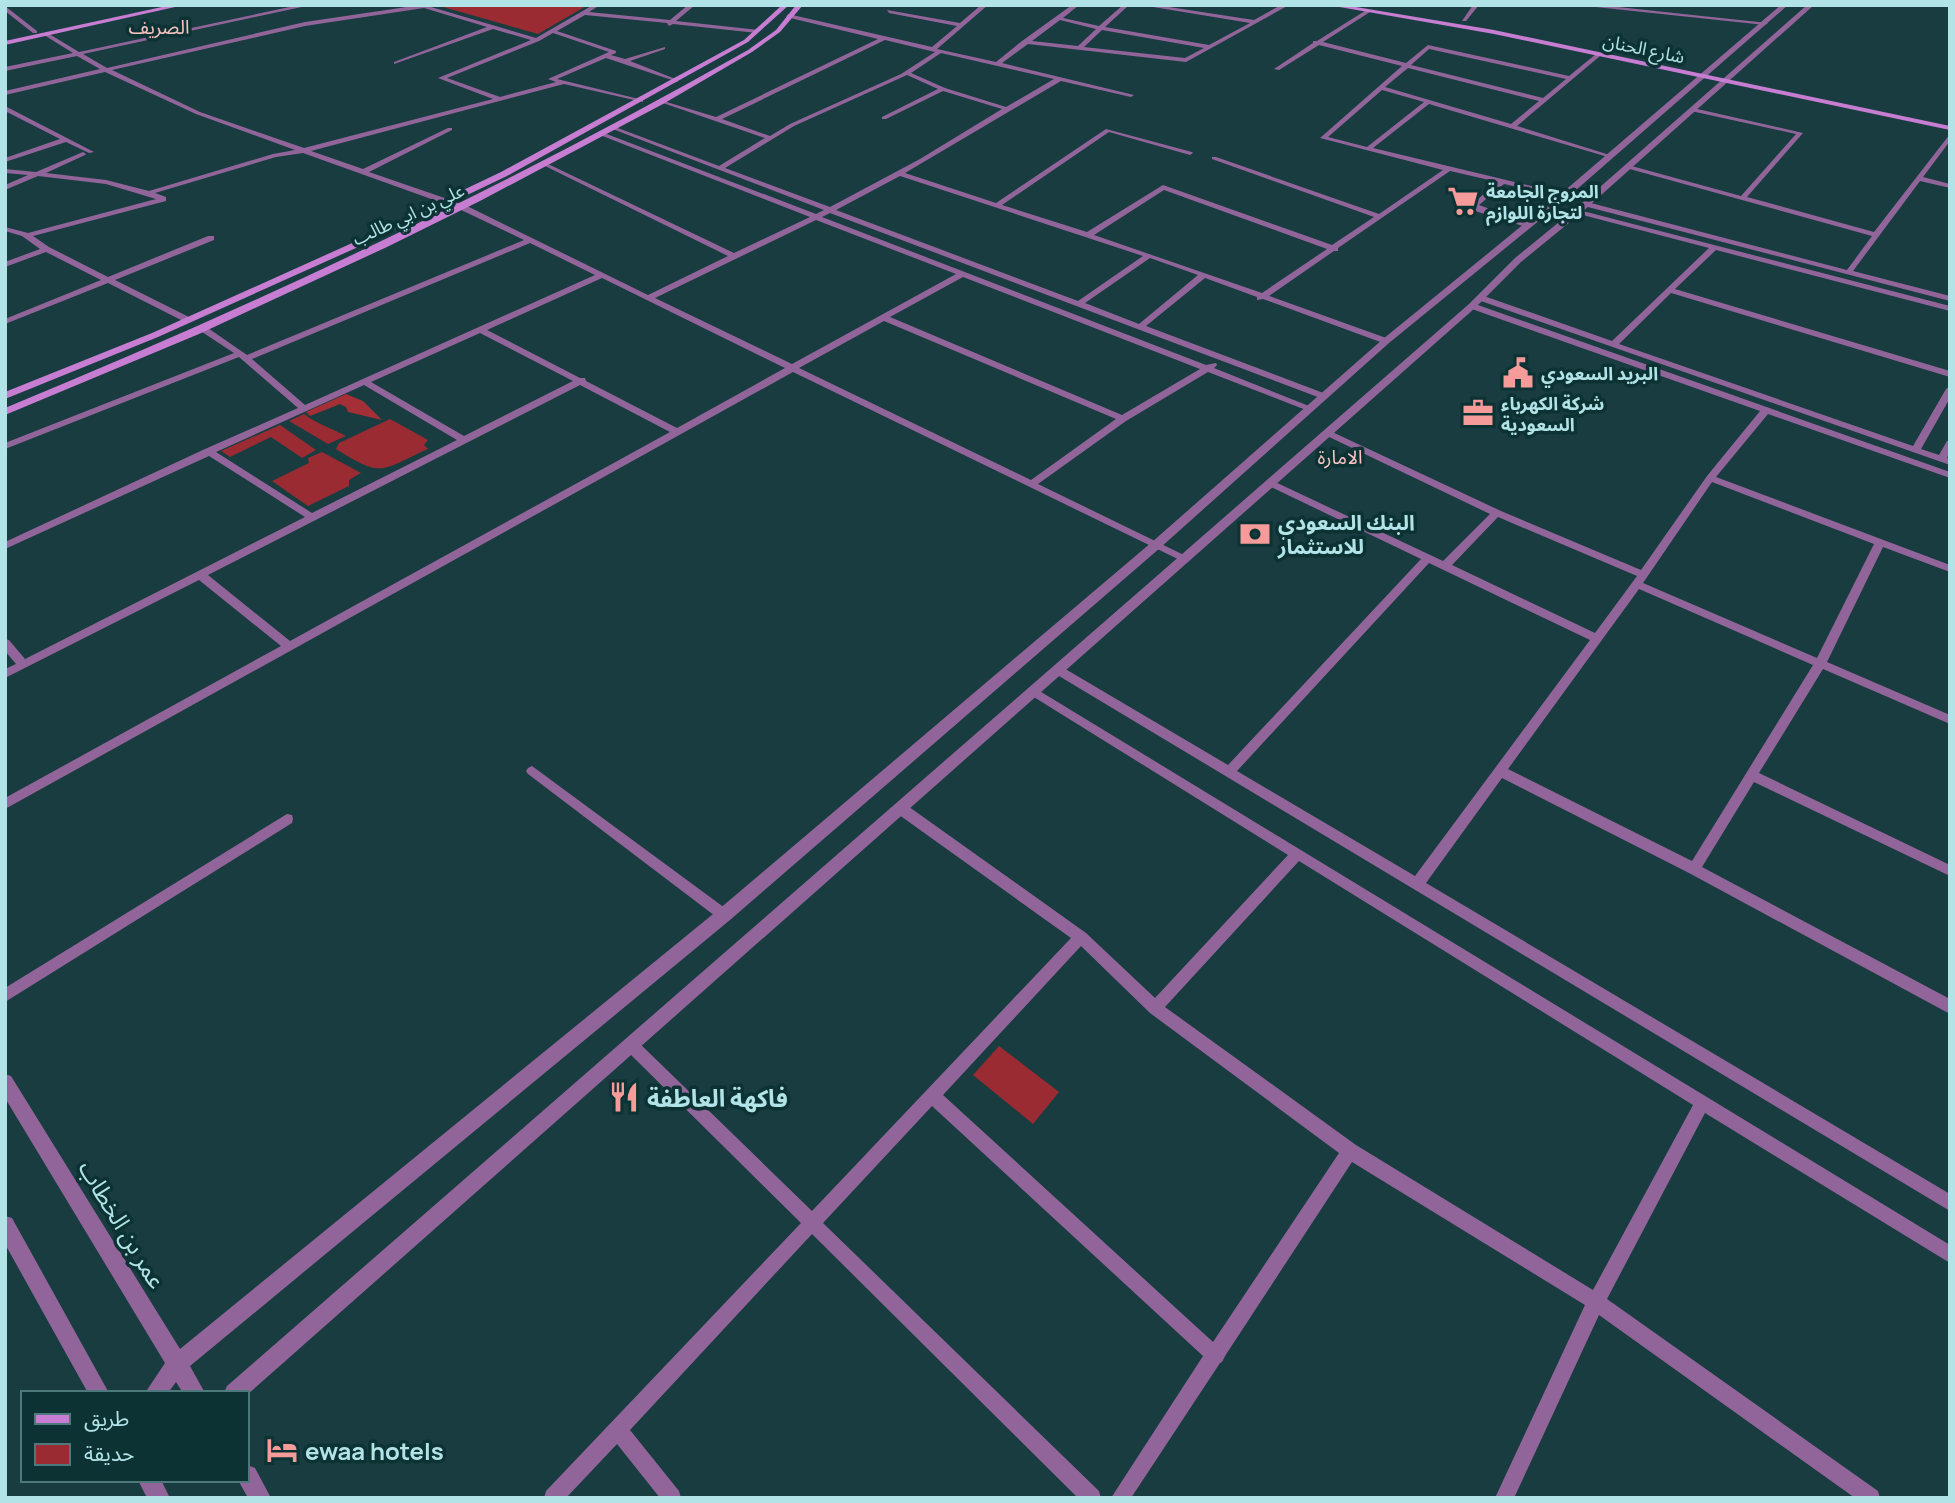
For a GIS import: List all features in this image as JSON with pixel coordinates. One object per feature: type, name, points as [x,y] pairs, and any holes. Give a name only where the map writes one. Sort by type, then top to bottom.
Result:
[{"type":"main road","points":[[5,41],[159,5]]},
{"type":"main road","points":[[5,41],[181,5]]},
{"type":"main road","name":"علي بن ابي طالب","points":[[5,396],[188,320],[449,201],[641,101],[746,41],[786,5]]},
{"type":"main road","name":"علي بن ابي طالب","points":[[5,412],[202,328],[546,165],[765,41],[782,27],[788,16],[800,5]]},
{"type":"main road","name":"شارع الحنان","points":[[1332,5],[1464,20],[1950,128]]},
{"type":"main road","name":"شارع الحنان","points":[[1370,8],[1705,74]]},
{"type":"main road","name":"شارع الحنان","points":[[1728,79],[1950,121]]},
{"type":"street","points":[[5,69],[282,7],[308,5]]},
{"type":"street","points":[[5,93],[102,68],[305,24],[433,5]]},
{"type":"street","points":[[499,99],[441,78],[537,40],[597,5]]},
{"type":"street","points":[[669,24],[692,5]]},
{"type":"street","points":[[719,169],[769,138],[907,73],[936,51],[960,25],[985,5]]},
{"type":"street","points":[[996,65],[1062,19],[1076,5]]},
{"type":"street","points":[[1080,47],[1126,5]]},
{"type":"street","points":[[1144,5],[1256,22]]},
{"type":"street","points":[[1024,43],[1186,60],[1286,5]]},
{"type":"street","points":[[1464,20],[1476,5]]},
{"type":"street","points":[[1580,5],[1765,23]]},
{"type":"street","points":[[157,1391],[177,1364],[724,915],[1156,545],[1386,341],[1565,195],[1785,5]]},
{"type":"street","points":[[236,1391],[1477,302],[1518,260],[1583,207],[1811,5]]},
{"type":"street","points":[[6,6],[35,32]]},
{"type":"street","points":[[423,6],[537,40]]},
{"type":"street","points":[[282,7],[305,24]]},
{"type":"street","points":[[1278,69],[1370,8]]},
{"type":"street","points":[[889,11],[960,25]]},
{"type":"street","points":[[585,13],[669,24],[757,31]]},
{"type":"street","points":[[788,16],[1131,95]]},
{"type":"street","points":[[1062,19],[1098,29],[1210,47]]},
{"type":"street","points":[[396,64],[492,27]]},
{"type":"street","points":[[552,31],[614,52],[551,79],[641,101]]},
{"type":"street","points":[[46,34],[102,68],[198,113],[449,201],[1184,559]]},
{"type":"street","points":[[715,120],[884,38]]},
{"type":"street","points":[[1315,42],[1410,64],[1542,100]]},
{"type":"street","points":[[1565,195],[1323,138],[1428,47],[1569,78]]},
{"type":"street","points":[[627,60],[663,48]]},
{"type":"street","points":[[1512,127],[1598,55]]},
{"type":"street","points":[[606,56],[627,60],[652,74],[676,81]]},
{"type":"street","points":[[907,73],[943,89],[1004,108]]},
{"type":"street","points":[[648,298],[900,174],[960,141],[1004,108],[1059,79]]},
{"type":"street","points":[[149,193],[275,155],[306,150],[564,82]]},
{"type":"street","points":[[1382,88],[1610,156]]},
{"type":"street","points":[[884,118],[943,89]]},
{"type":"street","points":[[662,101],[769,138]]},
{"type":"street","points":[[1368,149],[1429,102]]},
{"type":"street","points":[[5,108],[67,139],[87,153],[5,188]]},
{"type":"street","points":[[1693,110],[1800,133],[1743,198]]},
{"type":"street","points":[[613,128],[1323,396]]},
{"type":"street","points":[[365,171],[450,129]]},
{"type":"street","points":[[997,205],[1108,130],[1190,153]]},
{"type":"street","points":[[602,134],[1308,408]]},
{"type":"street","points":[[1848,272],[1950,136]]},
{"type":"street","points":[[5,160],[67,139]]},
{"type":"street","points":[[1214,158],[1381,217]]},
{"type":"street","points":[[546,165],[732,255]]},
{"type":"street","points":[[1628,167],[1876,234]]},
{"type":"street","points":[[1260,298],[1450,169]]},
{"type":"street","points":[[5,171],[84,179],[149,193],[163,199],[26,236]]},
{"type":"street","points":[[900,174],[1149,255],[1260,298],[1386,341]]},
{"type":"street","points":[[1918,178],[1950,186]]},
{"type":"street","points":[[1503,181],[1475,205],[1478,209],[1526,225]]},
{"type":"street","points":[[1087,236],[1163,187],[1335,249]]},
{"type":"street","points":[[1583,207],[1714,247],[1950,310]]},
{"type":"street","points":[[1583,207],[1950,299]]},
{"type":"street","points":[[5,229],[26,236],[46,249],[188,320]]},
{"type":"street","points":[[5,322],[211,237]]},
{"type":"street","points":[[5,446],[243,356],[530,240]]},
{"type":"street","points":[[1614,344],[1714,247]]},
{"type":"street","points":[[5,265],[46,249]]},
{"type":"street","points":[[1079,304],[1149,255]]},
{"type":"street","points":[[5,804],[962,274]]},
{"type":"street","points":[[5,546],[208,451],[366,383],[602,275]]},
{"type":"street","points":[[1140,327],[1202,276]]},
{"type":"street","points":[[1670,290],[1950,374]]},
{"type":"street","points":[[1477,302],[1614,344],[1945,461],[1950,443]]},
{"type":"street","points":[[1477,302],[1766,410],[1950,475]]},
{"type":"street","points":[[883,317],[1123,419]]},
{"type":"street","points":[[202,328],[243,356],[303,408]]},
{"type":"street","points":[[481,330],[676,431]]},
{"type":"street","points":[[1032,484],[1123,419],[1223,357]]},
{"type":"street","points":[[5,674],[582,380]]},
{"type":"street","points":[[366,383],[465,441]]},
{"type":"street","points":[[1916,450],[1950,389]]},
{"type":"street","points":[[1417,884],[1597,639],[1710,478],[1766,410]]},
{"type":"street","points":[[1328,433],[1820,664],[1950,720]]},
{"type":"street","points":[[208,451],[313,518]]},
{"type":"street","points":[[1710,478],[1950,569]]},
{"type":"street","points":[[1270,483],[1597,639]]},
{"type":"street","points":[[1446,566],[1497,513]]},
{"type":"street","points":[[1694,869],[1820,664],[1880,543]]},
{"type":"street","points":[[1228,772],[1428,558]]},
{"type":"street","points":[[199,574],[289,646]]},
{"type":"street","points":[[5,643],[23,665]]},
{"type":"street","points":[[1058,670],[1950,1203]]},
{"type":"street","points":[[1033,691],[1950,1255]]},
{"type":"street","points":[[533,771],[724,915]]},
{"type":"street","points":[[1500,771],[1694,869],[1950,1007]]},
{"type":"street","points":[[1752,775],[1950,871]]},
{"type":"street","points":[[900,808],[1081,937],[1155,1008],[1350,1151],[1596,1302],[1871,1498]]},
{"type":"street","points":[[5,996],[287,820]]},
{"type":"street","points":[[1155,1008],[1297,854]]},
{"type":"street","points":[[553,1498],[1081,937]]},
{"type":"street","points":[[631,1045],[814,1221],[1092,1498]]},
{"type":"street","name":"عمر بن الخطاب","points":[[5,1082],[194,1391]]},
{"type":"street","points":[[932,1096],[1216,1356]]},
{"type":"street","points":[[1504,1498],[1596,1302],[1702,1103]]},
{"type":"street","points":[[1120,1498],[1350,1151]]},
{"type":"street","points":[[5,1225],[98,1391]]},
{"type":"street","points":[[617,1429],[672,1498]]},
{"type":"street","points":[[248,1478],[260,1498]]},
{"type":"street","points":[[150,1482],[159,1498]]},
{"type":"green space","points":[[588,5],[538,34],[443,7]]},
{"type":"green space","points":[[304,414],[346,436],[328,444],[289,421]]},
{"type":"green space","points":[[390,419],[428,440],[424,445],[428,449],[391,466],[373,468],[336,449],[339,443]]},
{"type":"green space","points":[[280,425],[316,450],[302,458],[271,437],[230,457],[221,451]]},
{"type":"green space","points":[[322,452],[361,473],[349,480],[349,486],[308,506],[272,481],[309,463],[308,458]]},
{"type":"green space","points":[[999,1046],[1059,1092],[1033,1124],[973,1075]]},
{"type":"shaded area","points":[[346,394],[363,401],[382,420],[348,412],[346,407],[340,404],[310,416],[306,412]]},
{"type":"place","name":"المروج الجامعة لتجارة اللوازم","points":[[1463,201]]},
{"type":"place","name":"البريد السعودي","points":[[1518,373]]},
{"type":"place","name":"شركة الكهرباء السعودية","points":[[1478,413]]},
{"type":"place","name":"البنك السعودي للاستثمار","points":[[1255,534]]},
{"type":"place","name":"فاكهة العاطفة","points":[[624,1097]]},
{"type":"place","name":"ewaa hotels","points":[[282,1450]]},
{"type":"district","name":"الصريف","points":[[159,27]]},
{"type":"district","name":"الامارة","points":[[1340,457]]}]
